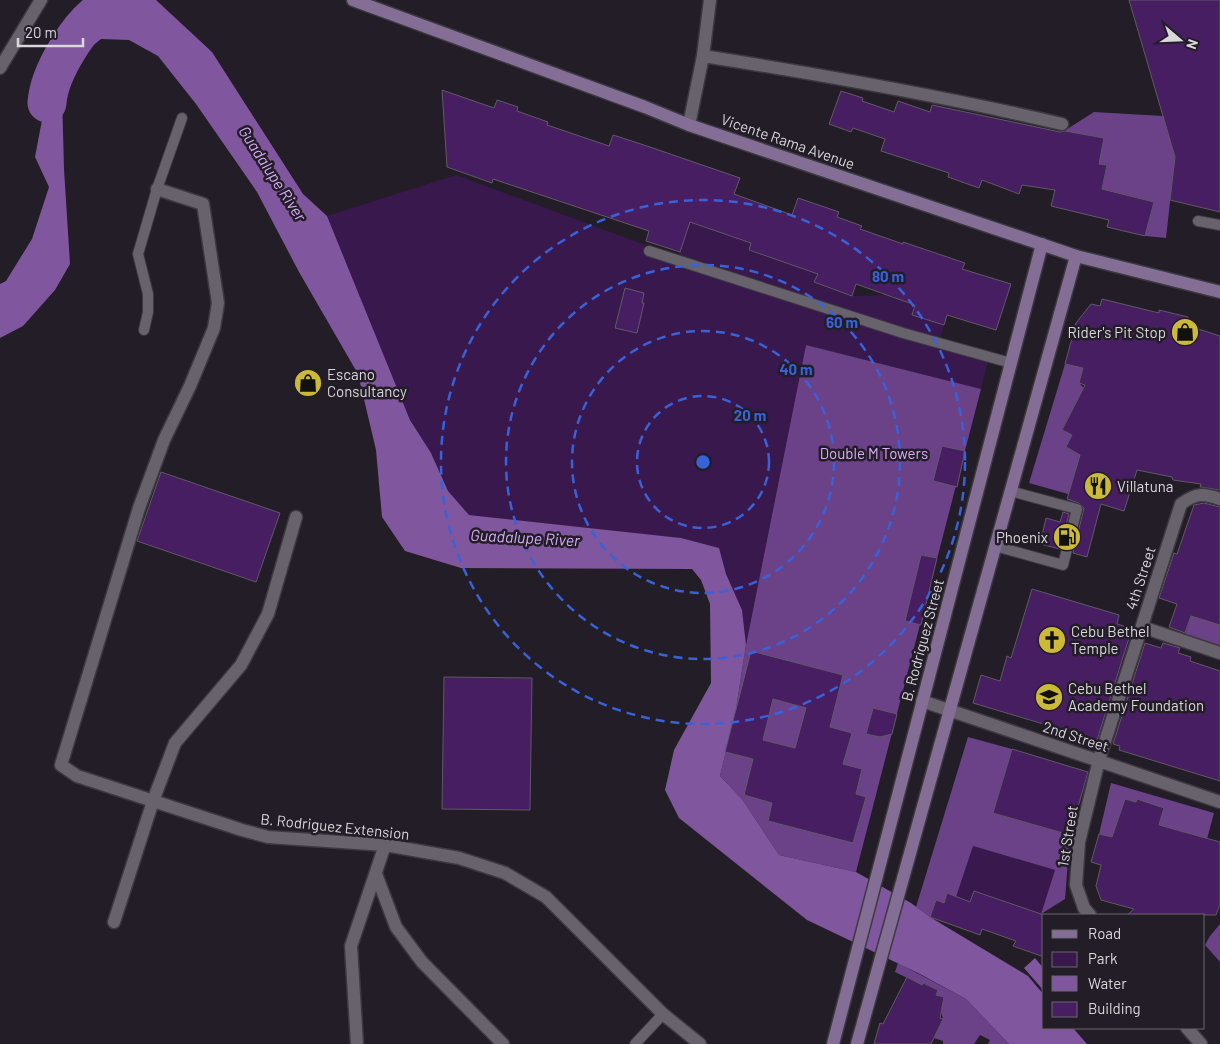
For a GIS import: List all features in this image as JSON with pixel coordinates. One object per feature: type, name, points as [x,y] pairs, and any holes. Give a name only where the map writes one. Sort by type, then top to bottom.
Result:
[{"type":"main road","name":"Vicente Rama Avenue","points":[[353,0],[690,125],[1076,256],[1220,292]]},
{"type":"main road","name":"B. Rodriguez Street","points":[[833,1044],[1042,244]]},
{"type":"main road","points":[[857,1044],[874,975],[1076,256]]},
{"type":"street","points":[[0,68],[41,0]]},
{"type":"street","points":[[690,125],[703,56],[710,0]]},
{"type":"street","points":[[703,56],[825,75],[1062,124]]},
{"type":"street","name":"B. Rodriguez Extension","points":[[158,189],[203,204],[218,302],[214,328],[190,386],[164,440],[139,508],[61,765],[77,776],[268,838],[386,845],[459,858],[504,873],[546,897],[662,1014],[700,1044]]},
{"type":"street","name":"4th Street","points":[[1099,760],[1181,504],[1194,495],[1220,499]]},
{"type":"street","points":[[114,922],[152,801],[175,743],[241,665],[268,614],[296,518]]},
{"type":"street","points":[[1142,627],[1220,653]]},
{"type":"street","name":"2nd Street","points":[[922,701],[1220,802]]},
{"type":"street","name":"1st Street","points":[[1089,914],[1084,908],[1076,885],[1079,842],[1099,760]]},
{"type":"street","points":[[358,1044],[351,946],[386,845]]},
{"type":"street","points":[[376,874],[396,927],[422,962],[503,1044]]},
{"type":"street","points":[[1188,1029],[1201,1044]]},
{"type":"lane","points":[[144,330],[148,312],[148,294],[138,254],[182,118]]},
{"type":"lane","points":[[1198,220],[1220,225]]},
{"type":"lane","points":[[649,251],[903,333],[1011,363]]},
{"type":"lane","points":[[995,546],[1063,565],[1077,509],[1010,491]]},
{"type":"lane","points":[[635,1044],[662,1014]]},
{"type":"green space","points":[[1094,112],[1163,116],[1175,157],[1166,238],[1145,236],[1154,202],[1116,193],[1100,200],[1107,166],[1099,164],[1103,138],[1064,131]]},
{"type":"green space","points":[[456,175],[678,257],[690,222],[751,243],[749,251],[818,274],[814,283],[852,296],[885,295],[915,305],[912,315],[944,325],[940,338],[990,353],[981,389],[806,345],[746,645],[742,610],[726,574],[718,548],[681,538],[469,515],[448,491],[431,453],[410,420],[327,216]]},
{"type":"green space","name":"Double M Towers","points":[[806,345],[981,389],[856,872],[779,855],[742,799],[720,776],[736,709],[746,645]]},
{"type":"green space","points":[[1065,364],[1083,368],[1079,383],[1092,396],[1076,403],[1062,429],[1072,435],[1066,447],[1111,471],[1068,494],[1029,483]]},
{"type":"green space","points":[[1191,616],[1220,625],[1220,647],[1185,635]]},
{"type":"green space","points":[[968,737],[1012,749],[993,813],[1070,835],[1065,899],[1041,914],[1055,870],[973,846],[956,897],[947,893],[944,903],[936,900],[930,917],[916,907]]},
{"type":"green space","points":[[1111,783],[1214,813],[1207,839],[1142,845],[1099,834]]},
{"type":"green space","points":[[972,846],[1055,870],[1041,914],[974,891],[969,906],[955,901]]},
{"type":"green space","points":[[1220,924],[1220,962],[1205,945]]},
{"type":"green space","points":[[898,963],[966,999],[1009,1044],[988,1044],[990,1040],[980,1035],[974,1044],[943,1044],[943,1041],[934,1038],[943,1019],[941,1012],[944,997],[936,995],[938,990],[924,983],[922,985],[895,972]]},
{"type":"water","points":[[104,0],[156,0],[212,52],[303,194],[327,216],[410,420],[431,453],[448,491],[469,515],[681,538],[719,548],[726,574],[742,610],[746,645],[736,709],[720,776],[742,799],[779,855],[856,872],[911,903],[930,917],[1028,976],[1042,993],[1042,1029],[1074,1029],[1087,1044],[1009,1044],[966,999],[918,973],[807,920],[679,818],[665,790],[674,750],[711,683],[710,604],[701,580],[692,569],[461,568],[405,551],[382,517],[376,450],[358,374],[299,272],[257,192],[196,104],[158,56],[129,40],[101,39],[80,56],[62,94],[64,169],[70,264],[55,290],[23,326],[0,338],[0,284],[6,281],[32,239],[49,187],[35,157],[49,83],[90,8]]},
{"type":"water","points":[[1035,958],[1042,967],[1042,989],[1024,968]]},
{"type":"building","points":[[1129,0],[1220,0],[1220,212],[1170,200],[1175,157]]},
{"type":"building","points":[[442,90],[494,108],[497,100],[518,107],[517,111],[548,122],[547,125],[609,146],[613,135],[644,145],[740,178],[734,194],[792,215],[798,198],[839,212],[837,217],[862,226],[860,229],[965,263],[962,269],[1011,284],[996,330],[947,315],[944,325],[912,315],[915,305],[856,284],[852,296],[814,282],[818,274],[749,250],[751,243],[690,222],[680,252],[646,241],[649,231],[493,179],[492,183],[447,167]]},
{"type":"building","points":[[841,91],[863,98],[862,101],[894,112],[898,101],[930,112],[932,105],[1060,132],[1065,131],[1104,138],[1099,164],[1107,165],[1102,189],[1154,202],[1145,236],[1107,227],[1109,220],[1051,206],[1055,190],[1022,185],[1019,194],[982,180],[979,188],[948,177],[949,173],[881,151],[885,139],[853,128],[851,132],[829,124]]},
{"type":"building","points":[[625,288],[644,293],[642,303],[644,303],[637,333],[615,328]]},
{"type":"building","points":[[1102,299],[1159,313],[1159,310],[1188,317],[1186,325],[1220,336],[1220,490],[1200,487],[1201,484],[1173,480],[1172,477],[1137,470],[1124,511],[1101,504],[1087,557],[1073,553],[1084,508],[1079,503],[1067,499],[1080,455],[1066,447],[1072,435],[1062,430],[1085,385],[1079,383],[1083,368],[1065,364],[1076,323],[1091,304],[1100,306]]},
{"type":"building","points":[[942,446],[965,451],[957,487],[933,481]]},
{"type":"building","points":[[161,472],[280,513],[256,582],[137,541]]},
{"type":"building","points":[[1204,503],[1220,507],[1220,625],[1191,616],[1185,633],[1169,627],[1177,604],[1159,598],[1174,553],[1177,554],[1194,505]]},
{"type":"building","points":[[1063,512],[1069,514],[1060,549],[1040,544],[1046,518],[1060,522]]},
{"type":"building","points":[[921,555],[937,558],[921,625],[905,621]]},
{"type":"building","points":[[1032,589],[1119,615],[1117,624],[1124,626],[1122,636],[1129,638],[1097,740],[973,703],[981,675],[1000,681],[1007,656],[1011,658]]},
{"type":"building","points":[[1145,643],[1161,648],[1163,643],[1180,648],[1178,653],[1191,657],[1190,661],[1220,671],[1220,781],[1119,750],[1120,746],[1113,744]]},
{"type":"building","points":[[751,651],[843,675],[830,727],[852,733],[843,764],[862,769],[856,794],[866,797],[853,843],[768,821],[772,803],[744,795],[753,759],[725,752]],"holes":[[[773,699],[806,708],[795,748],[763,740]]]},
{"type":"building","points":[[444,677],[532,678],[530,810],[442,809]]},
{"type":"building","points":[[873,708],[897,714],[892,734],[880,737],[866,734]]},
{"type":"building","points":[[1012,749],[1088,772],[1070,835],[993,813]]},
{"type":"building","points":[[1125,799],[1136,802],[1137,799],[1164,808],[1159,825],[1220,842],[1220,904],[1216,915],[1128,914],[1134,909],[1101,900],[1096,886],[1101,865],[1091,862],[1099,834],[1112,837]]},
{"type":"building","points":[[974,891],[1042,914],[1042,956],[1013,946],[1016,941],[982,929],[980,935],[930,917],[936,900],[944,903],[947,893],[970,902]]},
{"type":"building","points":[[907,977],[922,985],[923,983],[938,990],[936,995],[944,997],[940,1018],[943,1019],[931,1044],[874,1044],[880,1023],[883,1024]]},
{"type":"waterway","name":"Guadalupe River","points":[[47,103],[53,77],[77,36],[97,14],[107,7],[125,0]]},
{"type":"place","name":"Rider's Pit Stop","points":[[1185,332]]},
{"type":"place","name":"Escano Consultancy","points":[[308,383]]},
{"type":"place","name":"Villatuna","points":[[1098,486]]},
{"type":"place","name":"Phoenix","points":[[1067,537]]},
{"type":"place","name":"Cebu Bethel Temple","points":[[1052,640]]},
{"type":"place","name":"Cebu Bethel Academy Foundation","points":[[1049,697]]}]
